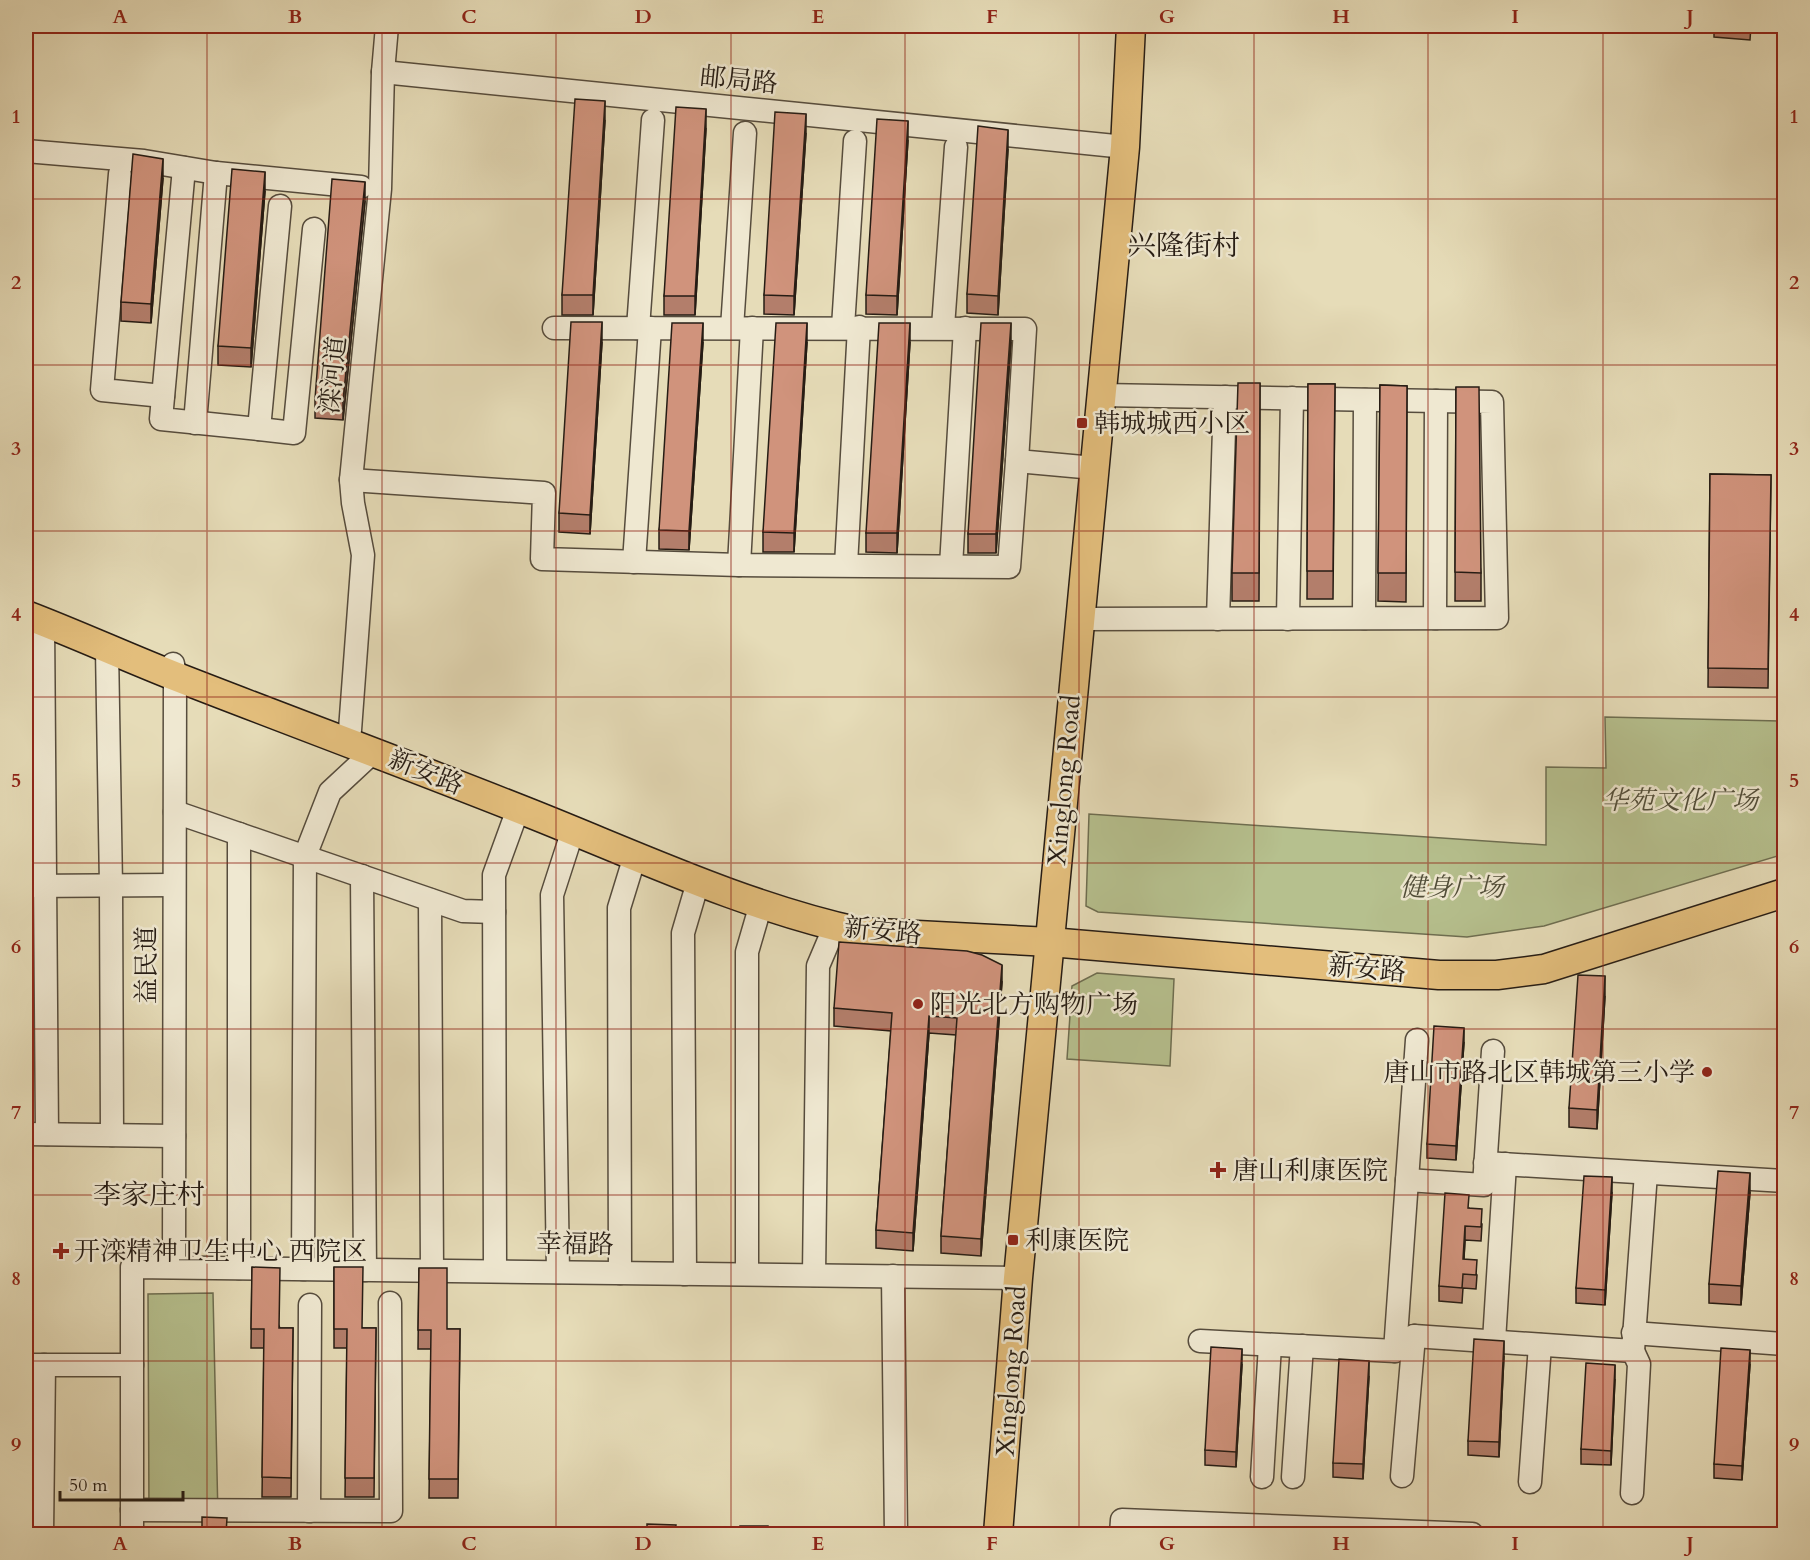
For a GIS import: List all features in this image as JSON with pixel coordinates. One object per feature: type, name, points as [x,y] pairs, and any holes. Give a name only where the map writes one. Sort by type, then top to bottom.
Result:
[{"type":"main road","name":"Xinglong Road","points":[[998,1534],[1018,1278],[1125,147],[1131,26]]},
{"type":"main road","name":"新安路","points":[[31,614],[107,649],[350,730],[749,886],[835,914],[872,920],[1439,975],[1497,975],[1544,969],[1785,893]]},
{"type":"main road","name":"新安路","points":[[31,614],[698,882],[761,904],[860,932],[1050,936],[1444,964],[1491,963],[1540,958],[1785,881]]},
{"type":"street","name":"滦河道","points":[[350,730],[363,555],[351,480],[380,189],[383,72],[387,26]]},
{"type":"street","name":"邮局路","points":[[383,72],[1125,147]]},
{"type":"street","points":[[634,562],[653,120]]},
{"type":"street","points":[[739,565],[745,132]]},
{"type":"street","points":[[846,565],[855,141]]},
{"type":"street","points":[[951,566],[956,147]]},
{"type":"street","points":[[26,151],[144,161],[216,173],[380,189]]},
{"type":"street","points":[[184,168],[161,419],[294,433],[314,229]]},
{"type":"street","points":[[195,423],[216,173]]},
{"type":"street","points":[[120,174],[102,390],[163,396]]},
{"type":"street","points":[[259,429],[280,206]]},
{"type":"street","points":[[351,480],[544,493],[542,559],[739,565],[1009,567],[1025,329],[554,328]]},
{"type":"street","points":[[1080,619],[1497,618],[1492,402],[1101,394]]},
{"type":"street","points":[[1218,619],[1225,397]]},
{"type":"street","points":[[1288,619],[1292,398]]},
{"type":"street","points":[[1364,618],[1365,400]]},
{"type":"street","points":[[1436,401],[1436,618]]},
{"type":"street","points":[[1017,461],[1094,468]]},
{"type":"street","points":[[31,614],[36,886],[36,1134],[174,1136]]},
{"type":"street","points":[[107,649],[112,1135]]},
{"type":"street","name":"益民道","points":[[174,670],[174,1267]]},
{"type":"street","points":[[303,1269],[304,856],[330,792],[373,752]]},
{"type":"street","points":[[495,1271],[494,875],[518,809]]},
{"type":"street","points":[[175,812],[463,911],[494,912]]},
{"type":"street","points":[[558,1272],[552,895],[573,830]]},
{"type":"street","points":[[239,834],[239,1268]]},
{"type":"street","points":[[620,1273],[619,908],[635,856]]},
{"type":"street","points":[[362,876],[365,1270]]},
{"type":"street","points":[[685,1274],[682,933],[698,882]]},
{"type":"street","points":[[36,886],[174,885]]},
{"type":"street","points":[[430,900],[432,1270]]},
{"type":"street","points":[[747,1274],[747,952],[761,904]]},
{"type":"street","points":[[814,1275],[818,966],[835,926]]},
{"type":"street","points":[[1395,1351],[1417,1040]]},
{"type":"street","points":[[1493,1051],[1494,1341]]},
{"type":"street","points":[[1407,1180],[1484,1185],[1495,1164]]},
{"type":"street","points":[[1495,1164],[1785,1181]]},
{"type":"street","points":[[1632,1492],[1639,1364],[1633,1342],[1646,1173]]},
{"type":"street","name":"幸福路","points":[[132,1365],[132,1267],[1018,1278]]},
{"type":"street","points":[[893,1276],[896,1534]]},
{"type":"street","points":[[132,1510],[391,1511],[390,1303]]},
{"type":"street","points":[[309,1511],[310,1305]]},
{"type":"street","points":[[1402,1476],[1414,1336]]},
{"type":"street","points":[[1200,1341],[1395,1351],[1414,1336],[1540,1344],[1633,1342],[1785,1344]]},
{"type":"street","points":[[1530,1482],[1540,1344]]},
{"type":"street","points":[[1262,1477],[1270,1345]]},
{"type":"street","points":[[1293,1477],[1302,1346]]},
{"type":"street","points":[[42,1534],[35,1365],[132,1365],[132,1534]]},
{"type":"street","points":[[1120,1534],[1122,1520],[1253,1529],[1472,1534]]},
{"type":"green space","points":[[1605,717],[1784,721],[1784,854],[1544,926],[1467,937],[1098,912],[1086,906],[1089,814],[1546,845],[1546,767],[1606,768]]},
{"type":"green space","points":[[1097,973],[1174,979],[1170,1066],[1067,1059],[1072,986]]},
{"type":"green space","points":[[213,1293],[218,1517],[149,1516],[148,1294]]},
{"type":"building","points":[[575,99],[605,101],[593,295],[562,295]]},
{"type":"building","points":[[676,107],[706,109],[695,296],[664,296]]},
{"type":"building","points":[[775,112],[806,114],[794,296],[764,295]]},
{"type":"building","points":[[877,119],[908,121],[897,296],[866,295]]},
{"type":"building","points":[[978,126],[1008,130],[998,296],[967,294]]},
{"type":"building","points":[[133,154],[163,159],[151,304],[121,302]]},
{"type":"building","points":[[232,169],[265,172],[251,348],[218,346]]},
{"type":"building","points":[[332,179],[365,182],[343,401],[315,399]]},
{"type":"building","points":[[571,322],[602,322],[590,515],[559,513]]},
{"type":"building","points":[[672,323],[703,323],[689,531],[659,530]]},
{"type":"building","points":[[776,323],[807,323],[794,533],[763,532]]},
{"type":"building","points":[[879,323],[910,323],[897,533],[866,533]]},
{"type":"building","points":[[981,323],[1011,323],[996,534],[968,534]]},
{"type":"building","points":[[1238,383],[1260,383],[1259,573],[1232,573]]},
{"type":"building","points":[[1308,384],[1335,384],[1333,571],[1307,571]]},
{"type":"building","points":[[1380,385],[1407,386],[1406,573],[1378,573]]},
{"type":"building","points":[[1456,387],[1479,387],[1481,573],[1455,572]]},
{"type":"building","points":[[1710,474],[1771,475],[1768,669],[1708,668]]},
{"type":"building","points":[[839,942],[967,951],[982,955],[1002,965],[981,1239],[941,1236],[957,1018],[929,1016],[913,1233],[876,1230],[892,1013],[834,1008]]},
{"type":"building","points":[[1578,975],[1605,976],[1597,1110],[1569,1108]]},
{"type":"building","points":[[1434,1026],[1464,1028],[1456,1146],[1427,1144]]},
{"type":"building","points":[[1718,1171],[1750,1173],[1741,1286],[1709,1284]]},
{"type":"building","points":[[1584,1176],[1612,1177],[1605,1290],[1576,1288]]},
{"type":"building","points":[[1445,1193],[1469,1195],[1468,1208],[1482,1209],[1481,1227],[1465,1226],[1463,1259],[1477,1260],[1476,1275],[1463,1274],[1462,1288],[1439,1286]]},
{"type":"building","points":[[252,1267],[280,1268],[279,1328],[293,1328],[291,1478],[262,1477],[264,1329],[251,1329]]},
{"type":"building","points":[[334,1267],[363,1267],[362,1328],[376,1328],[374,1478],[345,1478],[347,1329],[334,1329]]},
{"type":"building","points":[[419,1268],[447,1268],[447,1329],[460,1329],[458,1479],[429,1479],[431,1330],[418,1330]]},
{"type":"building","points":[[1474,1339],[1504,1341],[1499,1442],[1468,1441]]},
{"type":"building","points":[[1211,1347],[1242,1349],[1236,1452],[1205,1450]]},
{"type":"building","points":[[1721,1348],[1750,1350],[1742,1466],[1714,1464]]},
{"type":"building","points":[[1339,1359],[1369,1361],[1363,1464],[1333,1463]]},
{"type":"building","points":[[1586,1363],[1615,1365],[1611,1451],[1581,1449]]},
{"type":"building","points":[[202,1517],[227,1518],[226,1534],[202,1534]]},
{"type":"building","points":[[647,1524],[676,1525],[675,1534],[647,1534]]},
{"type":"building","points":[[740,1526],[768,1526],[768,1534],[740,1534]]},
{"type":"building","points":[[832,1527],[860,1527],[860,1534],[832,1534]]},
{"type":"building","points":[[1128,1531],[1164,1533],[1164,1534],[1127,1534]]},
{"type":"place","name":"韩城城西小区","points":[[1082,423]]},
{"type":"place","name":"阳光北方购物广场","points":[[918,1004]]},
{"type":"place","name":"唐山市路北区韩城第三小学","points":[[1707,1072]]},
{"type":"place","name":"唐山利康医院","points":[[1218,1170]]},
{"type":"place","name":"利康医院","points":[[1013,1240]]},
{"type":"place","name":"开滦精神卫生中心 西院区","points":[[61,1251]]},
{"type":"district","name":"兴隆街村","points":[[1184,246]]},
{"type":"district","name":"李家庄村","points":[[149,1195]]},
{"type":"park label","name":"华苑文化广场","points":[[1680,800]]},
{"type":"park label","name":"健身广场","points":[[1452,887]]}]
